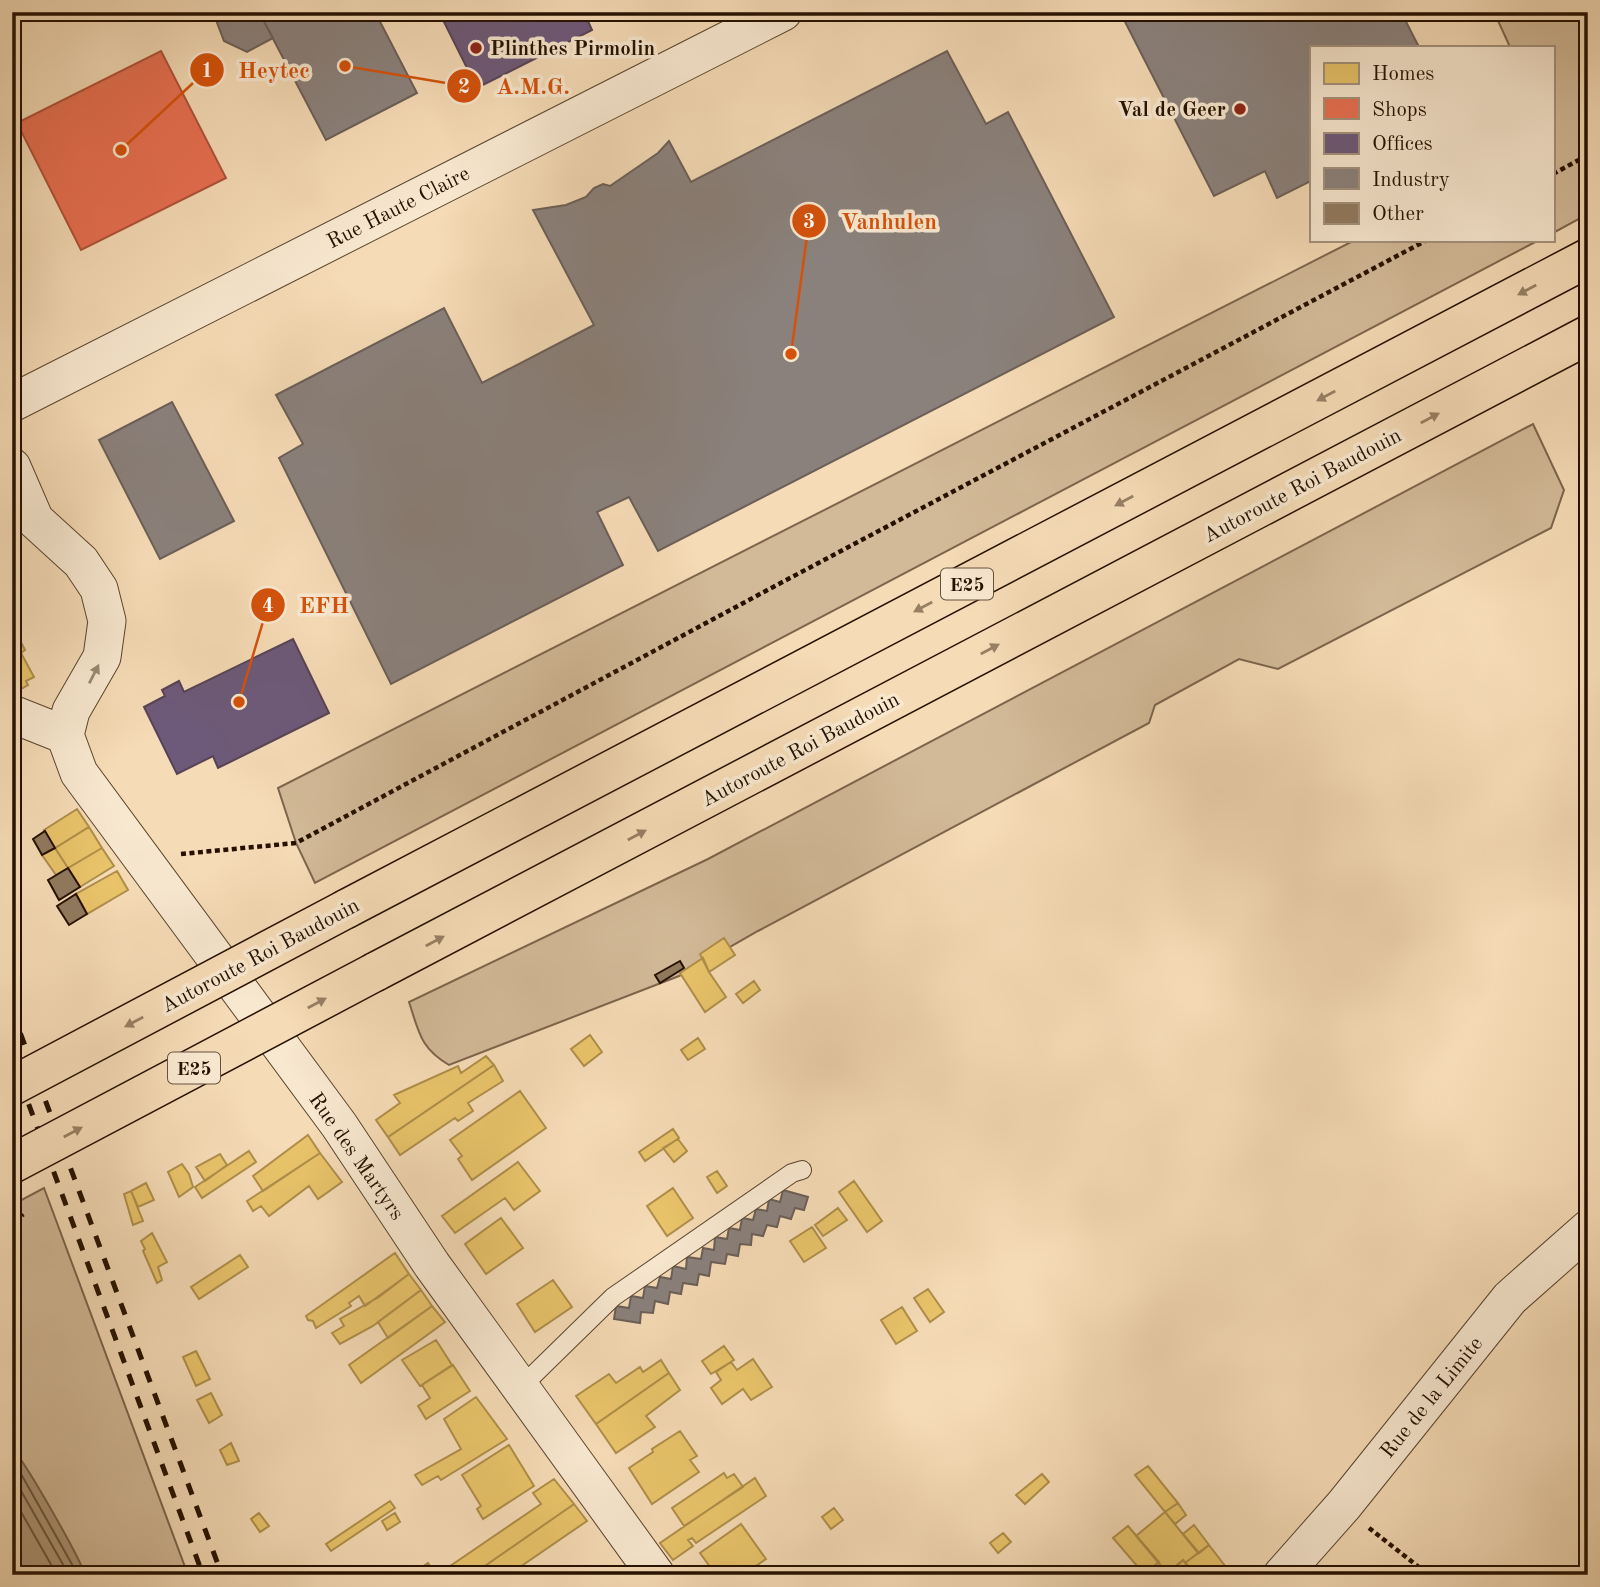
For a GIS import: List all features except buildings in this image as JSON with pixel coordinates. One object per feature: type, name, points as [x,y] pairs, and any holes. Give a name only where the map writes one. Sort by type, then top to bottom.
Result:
[{"type":"highway","name":"Autoroute Roi Baudouin","points":[[12,1086],[1588,258]]},
{"type":"highway","name":"Autoroute Roi Baudouin","points":[[12,1164],[1588,335]]},
{"type":"street","name":"Rue Haute Claire","points":[[12,403],[783,12]]},
{"type":"street","points":[[12,467],[35,520],[81,562],[99,589],[107,621],[102,657],[71,711],[65,735],[12,714]]},
{"type":"street","name":"Rue des Martyrs","points":[[65,735],[79,773],[339,1125],[432,1265],[656,1575]]},
{"type":"street","name":"Rue de la Limite","points":[[1282,1575],[1344,1505],[1510,1298],[1588,1229]]},
{"type":"lane","points":[[522,1386],[613,1297],[792,1173],[802,1170]]},
{"type":"path","points":[[1554,173],[1588,155]]},
{"type":"path","points":[[142,857],[296,844],[1423,242]]},
{"type":"path","points":[[12,1207],[22,1216],[12,1231]]},
{"type":"path","points":[[1344,1505],[1362,1523],[1429,1575]]},
{"type":"shaded area","points":[[1494,12],[1584,12],[1588,16],[1588,214],[1554,232],[1554,46],[1510,46]]},
{"type":"shaded area","points":[[1351,242],[1535,242],[315,883],[296,843],[278,788]]},
{"type":"shaded area","points":[[1533,424],[1564,490],[1551,528],[1278,669],[1239,659],[1155,705],[1149,723],[758,931],[679,976],[449,1065],[426,1046],[409,1002],[708,859]]},
{"type":"shaded area","points":[[44,1188],[188,1575],[12,1575],[12,1205]]},
{"type":"water","points":[[12,1449],[51,1509],[85,1575],[12,1575]]},
{"type":"railway","points":[[12,1011],[222,1575]]},
{"type":"railway","points":[[12,1059],[203,1575]]},
{"type":"place","name":"Plinthes Pirmolin","points":[[476,48]]},
{"type":"place","name":"A.M.G.","points":[[345,66]]},
{"type":"place","name":"Val de Geer","points":[[1240,109]]},
{"type":"place","name":"Heytec","points":[[121,150]]},
{"type":"place","name":"Vanhulen","points":[[791,354]]},
{"type":"place","name":"EFH","points":[[239,702]]}]
